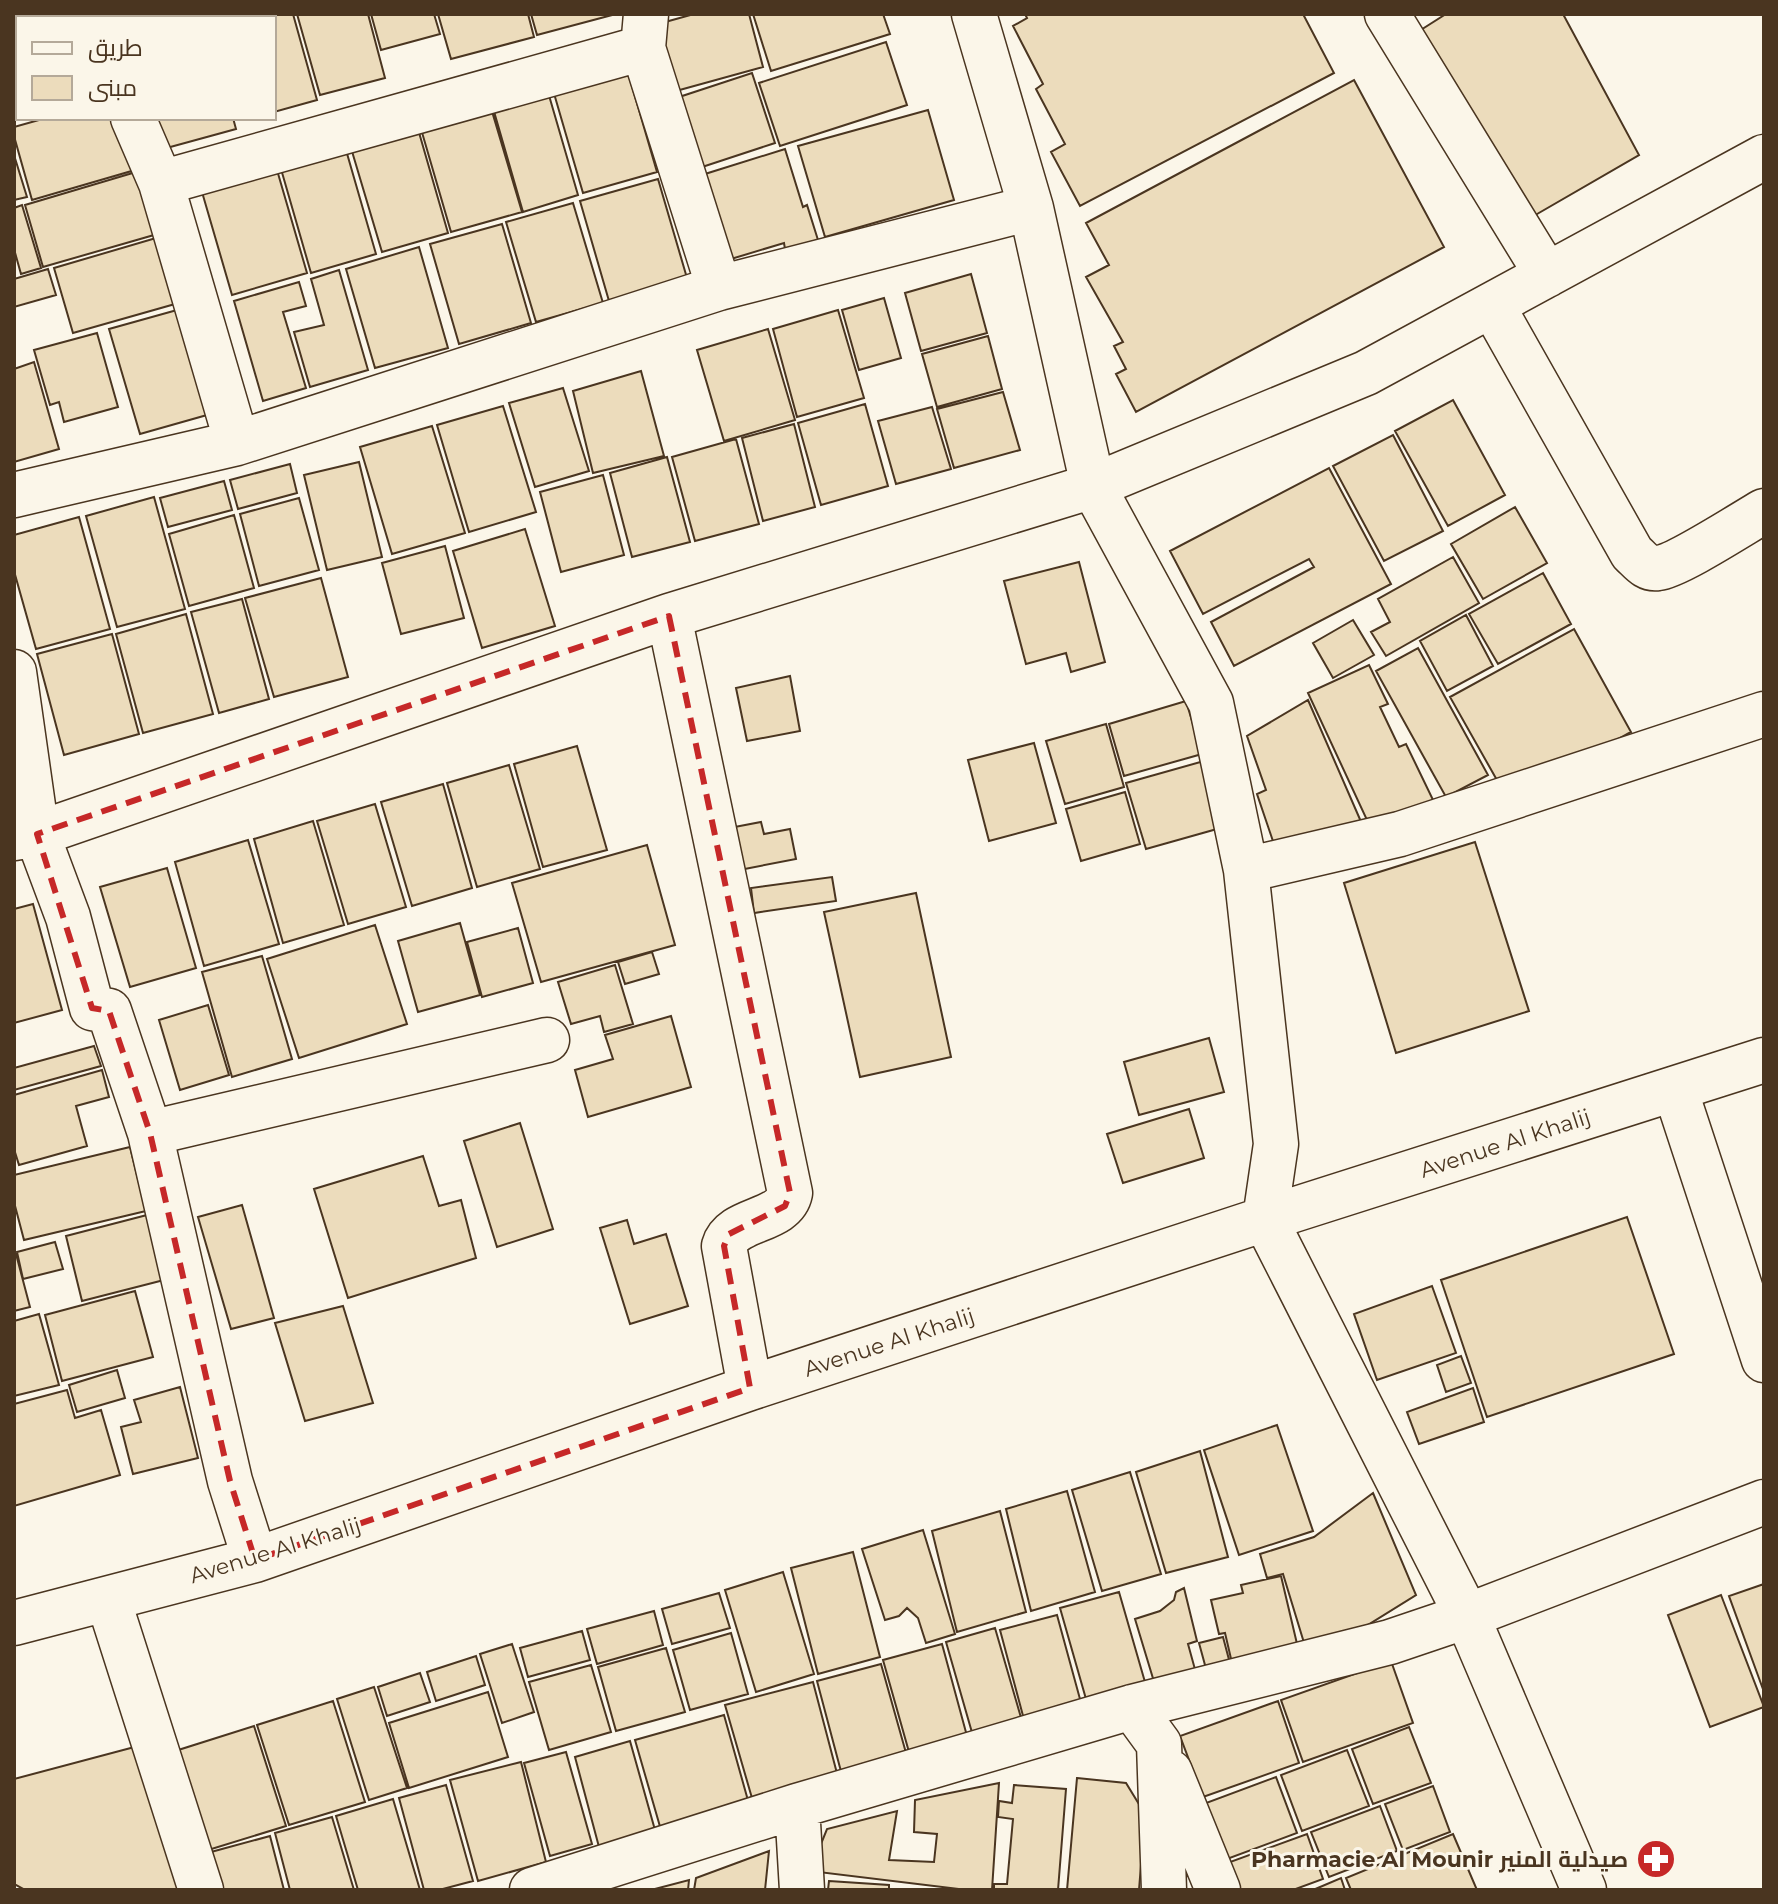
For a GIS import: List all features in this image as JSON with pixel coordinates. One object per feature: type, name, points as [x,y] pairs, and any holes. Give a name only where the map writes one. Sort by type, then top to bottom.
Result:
[{"type":"street","points":[[974,14],[1031,208],[1093,486],[1211,703],[1246,870],[1276,1144],[1265,1219],[1467,1616],[1584,1890]]},
{"type":"street","points":[[1387,14],[1547,275]]},
{"type":"street","points":[[161,183],[645,31],[719,288]]},
{"type":"street","points":[[134,120],[161,183],[237,443]]},
{"type":"street","points":[[26,836],[669,616],[1093,486],[1366,373],[1764,157]]},
{"type":"street","points":[[14,495],[237,443],[719,288],[1031,208]]},
{"type":"street","points":[[1492,305],[1632,553],[1647,567],[1659,568],[1676,561],[1764,511]]},
{"type":"street","points":[[669,616],[790,1193],[785,1206],[729,1234],[724,1246],[750,1388]]},
{"type":"street","points":[[14,672],[26,836],[68,917],[92,1008],[109,1011],[150,1133],[230,1481],[255,1560]]},
{"type":"street","points":[[1246,870],[1400,834],[1764,714]]},
{"type":"street","points":[[150,1133],[547,1040]]},
{"type":"street","name":"Avenue Al Khalij","points":[[14,1623],[255,1560],[750,1388],[1764,1060]]},
{"type":"street","points":[[1675,1089],[1764,1360]]},
{"type":"street","points":[[532,1890],[797,1806],[1132,1707],[1390,1642],[1467,1616],[1764,1502]]},
{"type":"street","points":[[108,1599],[201,1890]]},
{"type":"street","points":[[1132,1707],[1159,1744],[1218,1890]]},
{"type":"street","points":[[1159,1744],[1164,1890]]},
{"type":"street","points":[[797,1806],[802,1890]]},
{"type":"highlighted area","points":[[669,616],[790,1193],[785,1206],[729,1234],[724,1246],[750,1388],[255,1560],[230,1481],[150,1133],[109,1011],[92,1008],[37,834]]},
{"type":"building","points":[[293,14],[317,100],[276,111],[276,16],[210,16]]},
{"type":"building","points":[[297,14],[368,14],[385,78],[320,95]]},
{"type":"building","points":[[371,14],[434,14],[440,34],[381,50]]},
{"type":"building","points":[[438,14],[528,14],[534,37],[451,59]]},
{"type":"building","points":[[531,14],[616,14],[537,35]]},
{"type":"building","points":[[694,14],[749,14],[763,67],[676,91],[658,24]]},
{"type":"building","points":[[753,14],[883,14],[890,34],[771,71]]},
{"type":"building","points":[[1025,14],[1303,14],[1334,73],[1080,206],[1051,152],[1065,144],[1036,89],[1043,84],[1013,26],[1027,18]]},
{"type":"building","points":[[1446,14],[1563,14],[1639,155],[1525,221],[1416,33]]},
{"type":"building","points":[[886,42],[907,105],[780,146],[759,83]]},
{"type":"building","points":[[627,69],[657,172],[583,193],[553,90]]},
{"type":"building","points":[[752,73],[775,143],[687,172],[664,102]]},
{"type":"building","points":[[1354,80],[1444,247],[1136,412],[1116,374],[1126,369],[1114,346],[1123,342],[1086,277],[1109,265],[1086,223]]},
{"type":"building","points":[[548,92],[578,195],[523,212],[493,108]]},
{"type":"building","points":[[491,108],[522,212],[451,232],[421,129]]},
{"type":"building","points":[[928,110],[954,200],[825,237],[798,146]]},
{"type":"building","points":[[39,120],[121,120],[135,170],[32,200],[14,127]]},
{"type":"building","points":[[156,120],[234,120],[236,129],[163,149]]},
{"type":"building","points":[[418,129],[448,233],[382,252],[351,148]]},
{"type":"building","points":[[785,149],[803,207],[807,205],[818,240],[785,249],[784,243],[731,259],[705,174]]},
{"type":"building","points":[[346,150],[376,254],[311,273],[281,169]]},
{"type":"building","points":[[14,155],[27,197],[14,200]]},
{"type":"building","points":[[277,170],[307,273],[232,295],[202,192]]},
{"type":"building","points":[[136,172],[154,235],[43,267],[25,205]]},
{"type":"building","points":[[658,179],[687,278],[609,301],[580,201]]},
{"type":"building","points":[[573,203],[603,303],[536,322],[506,222]]},
{"type":"building","points":[[22,205],[41,268],[21,274],[14,249],[14,208]]},
{"type":"building","points":[[502,224],[531,323],[459,344],[430,244]]},
{"type":"building","points":[[156,238],[175,304],[73,333],[54,268]]},
{"type":"building","points":[[419,247],[448,348],[375,368],[346,269]]},
{"type":"building","points":[[48,269],[56,295],[14,307],[14,279]]},
{"type":"building","points":[[339,270],[368,370],[310,387],[294,332],[324,325],[311,279]]},
{"type":"building","points":[[971,274],[987,333],[921,351],[905,293]]},
{"type":"building","points":[[299,282],[306,306],[283,312],[306,388],[263,401],[234,301]]},
{"type":"building","points":[[884,298],[901,358],[859,370],[842,310]]},
{"type":"building","points":[[177,310],[207,415],[140,434],[109,329]]},
{"type":"building","points":[[838,310],[864,398],[797,417],[773,329]]},
{"type":"building","points":[[768,329],[795,420],[724,441],[697,350]]},
{"type":"building","points":[[97,333],[118,407],[64,422],[59,402],[50,405],[34,350]]},
{"type":"building","points":[[988,336],[1002,389],[937,407],[922,354]]},
{"type":"building","points":[[34,362],[59,449],[14,462],[14,369]]},
{"type":"building","points":[[641,371],[664,456],[593,473],[573,391]]},
{"type":"building","points":[[563,388],[589,471],[535,487],[509,403]]},
{"type":"building","points":[[1003,392],[1020,450],[954,468],[937,409]]},
{"type":"building","points":[[1453,400],[1505,495],[1448,526],[1395,431]]},
{"type":"building","points":[[865,404],[888,486],[821,505],[798,423]]},
{"type":"building","points":[[503,406],[536,512],[469,532],[437,425]]},
{"type":"building","points":[[932,407],[951,469],[896,484],[878,421]]},
{"type":"building","points":[[794,424],[815,507],[763,521],[742,438]]},
{"type":"building","points":[[432,426],[465,533],[392,554],[360,447]]},
{"type":"building","points":[[1393,435],[1443,531],[1384,561],[1333,466]]},
{"type":"building","points":[[736,439],[759,524],[695,541],[672,457]]},
{"type":"building","points":[[667,457],[690,542],[632,557],[610,473]]},
{"type":"building","points":[[359,462],[382,557],[327,570],[304,475]]},
{"type":"building","points":[[290,464],[297,493],[238,509],[230,480]]},
{"type":"building","points":[[1329,468],[1391,584],[1234,666],[1211,622],[1314,567],[1309,559],[1203,614],[1170,551]]},
{"type":"building","points":[[603,475],[624,555],[561,572],[540,492]]},
{"type":"building","points":[[224,481],[232,510],[168,527],[160,498]]},
{"type":"building","points":[[154,497],[185,609],[117,627],[86,516]]},
{"type":"building","points":[[299,498],[319,570],[259,586],[240,514]]},
{"type":"building","points":[[1515,507],[1547,563],[1483,599],[1451,544]]},
{"type":"building","points":[[234,515],[254,588],[189,606],[169,534]]},
{"type":"building","points":[[79,517],[110,629],[36,649],[14,571],[14,535]]},
{"type":"building","points":[[525,529],[555,626],[482,648],[453,551]]},
{"type":"building","points":[[445,546],[464,618],[401,634],[382,563]]},
{"type":"building","points":[[1453,557],[1479,603],[1386,656],[1371,632],[1390,622],[1378,599]]},
{"type":"building","points":[[1079,562],[1105,662],[1071,672],[1066,653],[1026,664],[1004,581]]},
{"type":"building","points":[[1543,573],[1571,624],[1498,664],[1469,614]]},
{"type":"building","points":[[321,578],[348,677],[274,697],[245,598]]},
{"type":"building","points":[[242,599],[269,699],[219,713],[191,612]]},
{"type":"building","points":[[186,614],[213,714],[143,733],[116,634]]},
{"type":"building","points":[[1466,615],[1493,666],[1447,691],[1420,641]]},
{"type":"building","points":[[1353,620],[1374,655],[1333,678],[1313,643]]},
{"type":"building","points":[[1574,629],[1631,732],[1553,775],[1502,789],[1450,697]]},
{"type":"building","points":[[112,634],[139,734],[64,755],[37,654]]},
{"type":"building","points":[[1418,648],[1488,775],[1446,797],[1376,671]]},
{"type":"building","points":[[1369,665],[1388,704],[1380,707],[1399,747],[1406,744],[1435,804],[1373,833],[1308,693]]},
{"type":"building","points":[[790,676],[800,731],[747,741],[736,688]]},
{"type":"building","points":[[1308,700],[1362,824],[1277,853],[1257,794],[1266,790],[1247,736]]},
{"type":"building","points":[[1186,701],[1202,754],[1124,776],[1109,724]]},
{"type":"building","points":[[1106,724],[1124,787],[1065,804],[1046,741]]},
{"type":"building","points":[[1034,743],[1056,823],[989,841],[968,760]]},
{"type":"building","points":[[577,746],[607,850],[543,867],[514,764]]},
{"type":"building","points":[[1204,761],[1224,827],[1146,849],[1126,783]]},
{"type":"building","points":[[509,765],[540,869],[477,887],[447,783]]},
{"type":"building","points":[[443,784],[472,888],[412,906],[381,802]]},
{"type":"building","points":[[1125,792],[1140,844],[1081,861],[1066,809]]},
{"type":"building","points":[[375,804],[406,907],[348,924],[317,821]]},
{"type":"building","points":[[313,821],[344,925],[283,943],[254,839]]},
{"type":"building","points":[[761,822],[764,834],[790,829],[796,859],[729,872],[724,829]]},
{"type":"building","points":[[248,840],[279,944],[204,966],[175,862]]},
{"type":"building","points":[[1475,842],[1529,1011],[1396,1053],[1344,883]]},
{"type":"building","points":[[647,845],[675,945],[541,982],[512,883]]},
{"type":"building","points":[[167,868],[196,968],[130,987],[100,887]]},
{"type":"building","points":[[832,877],[836,901],[754,913],[751,888]]},
{"type":"building","points":[[916,893],[951,1057],[860,1077],[824,912]]},
{"type":"building","points":[[33,904],[62,1010],[14,1023],[14,909]]},
{"type":"building","points":[[460,923],[480,995],[418,1012],[398,941]]},
{"type":"building","points":[[375,925],[407,1024],[299,1058],[267,959]]},
{"type":"building","points":[[518,928],[533,983],[482,997],[467,942]]},
{"type":"building","points":[[652,952],[659,974],[625,984],[618,962]]},
{"type":"building","points":[[262,956],[292,1059],[232,1077],[202,972]]},
{"type":"building","points":[[615,965],[633,1024],[604,1032],[600,1016],[571,1024],[558,982]]},
{"type":"building","points":[[208,1005],[229,1075],[180,1090],[159,1020]]},
{"type":"building","points":[[671,1016],[691,1087],[588,1117],[575,1070],[613,1059],[605,1035]]},
{"type":"building","points":[[1209,1038],[1224,1092],[1139,1115],[1124,1062]]},
{"type":"building","points":[[94,1046],[101,1066],[14,1090],[14,1068]]},
{"type":"building","points":[[102,1070],[109,1097],[76,1106],[87,1146],[19,1165],[14,1149],[14,1095]]},
{"type":"building","points":[[1189,1109],[1204,1158],[1123,1183],[1107,1134]]},
{"type":"building","points":[[520,1123],[553,1229],[497,1247],[464,1141]]},
{"type":"building","points":[[130,1147],[146,1211],[24,1240],[14,1202],[14,1175]]},
{"type":"building","points":[[423,1156],[439,1206],[461,1200],[476,1258],[348,1298],[314,1189]]},
{"type":"building","points":[[242,1205],[274,1318],[231,1329],[198,1217]]},
{"type":"building","points":[[147,1215],[164,1280],[82,1301],[66,1236]]},
{"type":"building","points":[[1627,1217],[1674,1354],[1487,1417],[1441,1280]]},
{"type":"building","points":[[627,1220],[634,1244],[666,1234],[688,1306],[630,1324],[600,1228]]},
{"type":"building","points":[[55,1242],[63,1269],[23,1279],[17,1252]]},
{"type":"building","points":[[14,1255],[30,1307],[14,1311]]},
{"type":"building","points":[[1432,1286],[1456,1353],[1377,1380],[1354,1314]]},
{"type":"building","points":[[135,1291],[153,1357],[62,1381],[45,1315]]},
{"type":"building","points":[[343,1306],[373,1403],[305,1421],[275,1323]]},
{"type":"building","points":[[39,1314],[59,1385],[14,1396],[14,1321]]},
{"type":"building","points":[[1461,1356],[1471,1383],[1446,1392],[1437,1365]]},
{"type":"building","points":[[117,1370],[125,1398],[77,1412],[69,1385]]},
{"type":"building","points":[[180,1387],[198,1458],[133,1474],[121,1427],[141,1422],[134,1400]]},
{"type":"building","points":[[1473,1388],[1484,1422],[1419,1444],[1407,1412]]},
{"type":"building","points":[[67,1390],[75,1418],[101,1410],[120,1475],[14,1506],[14,1404]]},
{"type":"building","points":[[1277,1425],[1313,1531],[1239,1555],[1204,1450]]},
{"type":"building","points":[[1200,1451],[1228,1557],[1166,1573],[1136,1472]]},
{"type":"building","points":[[1130,1472],[1161,1574],[1102,1591],[1072,1490]]},
{"type":"building","points":[[1067,1491],[1095,1592],[1031,1611],[1006,1509]]},
{"type":"building","points":[[1373,1493],[1416,1595],[1358,1631],[1305,1646],[1283,1574],[1267,1578],[1260,1554],[1314,1537]]},
{"type":"building","points":[[1000,1511],[1026,1612],[957,1632],[932,1531]]},
{"type":"building","points":[[923,1530],[955,1634],[926,1643],[918,1618],[907,1608],[899,1616],[885,1620],[862,1549]]},
{"type":"building","points":[[853,1552],[880,1657],[818,1674],[791,1568]]},
{"type":"building","points":[[783,1572],[814,1674],[756,1692],[725,1590]]},
{"type":"building","points":[[1281,1576],[1298,1648],[1232,1663],[1225,1633],[1219,1634],[1211,1600],[1243,1593],[1241,1585]]},
{"type":"building","points":[[1764,1584],[1764,1692],[1729,1596]]},
{"type":"building","points":[[1184,1588],[1197,1641],[1188,1644],[1196,1673],[1155,1685],[1135,1619],[1160,1611],[1174,1600],[1176,1592]]},
{"type":"building","points":[[1119,1592],[1147,1689],[1088,1706],[1060,1608]]},
{"type":"building","points":[[719,1593],[730,1628],[672,1644],[662,1609]]},
{"type":"building","points":[[1721,1595],[1764,1707],[1710,1727],[1668,1615]]},
{"type":"building","points":[[654,1611],[663,1645],[597,1664],[587,1629]]},
{"type":"building","points":[[1057,1615],[1083,1710],[1026,1727],[1000,1630]]},
{"type":"building","points":[[995,1628],[1022,1721],[973,1736],[946,1642]]},
{"type":"building","points":[[582,1631],[590,1660],[528,1677],[520,1648]]},
{"type":"building","points":[[731,1633],[748,1694],[690,1710],[673,1650]]},
{"type":"building","points":[[1223,1637],[1232,1671],[1208,1676],[1199,1643]]},
{"type":"building","points":[[512,1644],[534,1712],[502,1723],[480,1654]]},
{"type":"building","points":[[942,1644],[967,1736],[909,1752],[883,1660]]},
{"type":"building","points":[[666,1648],[685,1712],[616,1731],[598,1667]]},
{"type":"building","points":[[476,1656],[485,1685],[436,1701],[427,1672]]},
{"type":"building","points":[[1391,1661],[1413,1723],[1303,1762],[1281,1700]]},
{"type":"building","points":[[881,1664],[908,1760],[843,1779],[817,1681]]},
{"type":"building","points":[[591,1665],[611,1732],[549,1750],[529,1682]]},
{"type":"building","points":[[420,1673],[430,1702],[387,1716],[378,1687]]},
{"type":"building","points":[[813,1682],[839,1781],[754,1805],[725,1705]]},
{"type":"building","points":[[374,1687],[407,1788],[369,1800],[337,1699]]},
{"type":"building","points":[[488,1692],[508,1757],[409,1788],[389,1723]]},
{"type":"building","points":[[333,1701],[365,1802],[289,1825],[257,1725]]},
{"type":"building","points":[[1278,1701],[1299,1763],[1203,1797],[1180,1736]]},
{"type":"building","points":[[724,1715],[749,1804],[661,1830],[635,1740]]},
{"type":"building","points":[[254,1726],[286,1826],[205,1851],[172,1752]]},
{"type":"building","points":[[1409,1727],[1431,1783],[1373,1804],[1352,1749]]},
{"type":"building","points":[[630,1741],[655,1830],[599,1847],[575,1757]]},
{"type":"building","points":[[142,1745],[180,1890],[25,1890],[14,1884],[14,1779]]},
{"type":"building","points":[[1347,1750],[1369,1806],[1302,1831],[1281,1775]]},
{"type":"building","points":[[566,1752],[592,1844],[550,1856],[524,1763]]},
{"type":"building","points":[[521,1762],[546,1862],[478,1881],[450,1780]]},
{"type":"building","points":[[1276,1777],[1297,1833],[1227,1859],[1206,1803]]},
{"type":"building","points":[[1077,1778],[1126,1783],[1145,1814],[1139,1890],[1067,1890]]},
{"type":"building","points":[[999,1783],[992,1890],[967,1890],[810,1871],[827,1829],[897,1811],[889,1860],[934,1862],[937,1834],[914,1832],[915,1800]]},
{"type":"building","points":[[446,1785],[473,1881],[439,1890],[424,1890],[399,1798]]},
{"type":"building","points":[[1014,1785],[1066,1789],[1058,1890],[994,1890],[994,1884],[1007,1884],[1013,1819],[998,1817],[999,1801],[1012,1803]]},
{"type":"building","points":[[1433,1786],[1450,1832],[1403,1850],[1385,1804]]},
{"type":"building","points":[[393,1799],[420,1890],[358,1890],[336,1816]]},
{"type":"building","points":[[1380,1806],[1397,1851],[1329,1877],[1311,1832]]},
{"type":"building","points":[[332,1817],[354,1890],[290,1890],[275,1833]]},
{"type":"building","points":[[1307,1834],[1323,1879],[1293,1890],[1240,1890],[1230,1862]]},
{"type":"building","points":[[1453,1834],[1477,1890],[1351,1890],[1346,1878]]},
{"type":"building","points":[[270,1836],[284,1890],[221,1890],[211,1852]]},
{"type":"building","points":[[769,1851],[765,1890],[694,1890],[696,1878]]},
{"type":"building","points":[[1341,1878],[1345,1890],[1313,1890]]},
{"type":"building","points":[[689,1880],[688,1890],[651,1890]]},
{"type":"building","points":[[829,1881],[889,1885],[889,1890],[828,1890]]},
{"type":"place","name":"Pharmacie Al Mounir صيدلية المنير","points":[[1656,1859]]}]
